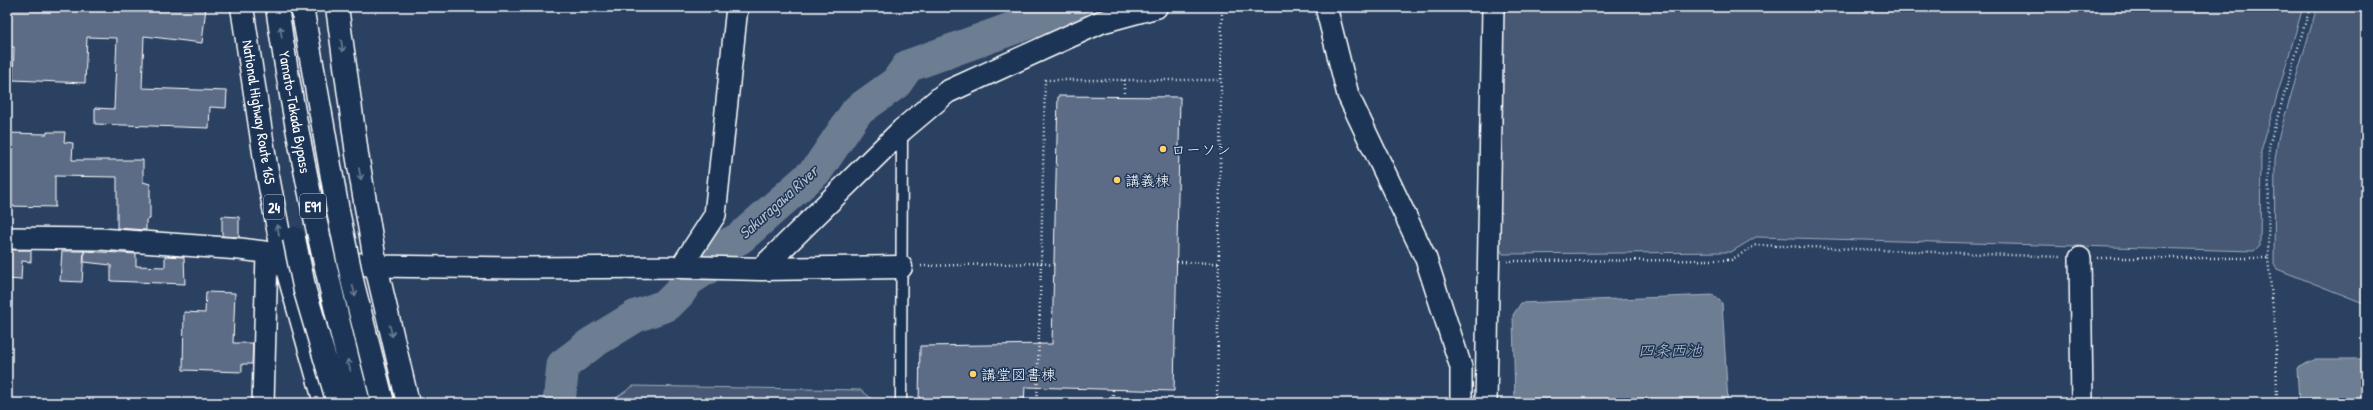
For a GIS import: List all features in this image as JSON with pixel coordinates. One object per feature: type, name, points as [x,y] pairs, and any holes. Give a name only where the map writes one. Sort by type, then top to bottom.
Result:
[{"type":"main road","name":"National Highway Route 165","points":[[242,7],[266,166],[275,254],[325,403]]},
{"type":"main road","points":[[257,7],[284,186],[305,291],[338,403]]},
{"type":"main road","name":"Yamato-Takada Bypass","points":[[277,7],[306,178],[330,288],[359,403]]},
{"type":"main road","name":"Yamato-Takada Bypass","points":[[302,7],[338,211],[353,284],[383,403]]},
{"type":"main road","points":[[317,7],[338,211]]},
{"type":"main road","points":[[337,7],[357,154],[376,266],[408,403]]},
{"type":"main road","points":[[761,269],[902,130],[946,92],[1101,22],[1156,7]]},
{"type":"main road","points":[[681,266],[761,269],[901,267]]},
{"type":"street","points":[[7,238],[100,240],[240,249],[376,266],[522,268],[681,266],[716,215],[737,7]]},
{"type":"street","points":[[1326,7],[1348,95],[1426,259],[1461,367],[1462,403]]},
{"type":"street","points":[[1486,403],[1493,7]]},
{"type":"street","points":[[263,403],[275,254]]},
{"type":"street","points":[[2080,258],[2082,403]]},
{"type":"lane","points":[[901,403],[902,130]]},
{"type":"path","points":[[1216,403],[1222,7]]},
{"type":"path","points":[[2277,403],[2276,339],[2268,258],[2269,146],[2310,7]]},
{"type":"path","points":[[1037,403],[1044,80],[1221,80]]},
{"type":"path","points":[[1124,80],[1124,97]]},
{"type":"path","points":[[1488,261],[1731,260],[1756,245],[2080,258],[2268,258]]},
{"type":"path","points":[[1177,262],[1218,262]]},
{"type":"path","points":[[901,267],[1054,265]]},
{"type":"path","points":[[1113,390],[1113,403]]},
{"type":"shaded area","points":[[1501,7],[2303,7],[2261,151],[2260,245],[2254,251],[1756,237],[1731,252],[1503,254],[1497,244]]},
{"type":"shaded area","points":[[2317,7],[2366,7],[2366,304],[2277,269],[2274,263],[2275,160],[2278,139]]},
{"type":"shaded area","points":[[633,386],[861,390],[877,403],[609,403]]},
{"type":"water","name":"四条西池","points":[[1714,295],[1722,303],[1728,403],[1515,403],[1513,315],[1521,303]]},
{"type":"water","points":[[2316,359],[2366,359],[2366,403],[2299,403],[2297,368]]},
{"type":"building","points":[[7,7],[206,7],[202,43],[144,36],[142,88],[227,91],[226,108],[210,107],[209,128],[95,124],[95,108],[114,109],[117,38],[87,37],[85,83],[13,80],[14,47],[7,47]]},
{"type":"building","name":"講義棟","points":[[1058,96],[1180,97],[1174,391],[1025,387],[1024,403],[919,403],[920,346],[1052,344]]},
{"type":"building","points":[[47,132],[65,132],[64,142],[73,143],[72,160],[143,160],[143,182],[150,184],[150,219],[146,220],[146,230],[117,228],[117,177],[55,176],[55,207],[7,206],[7,133],[47,134]]},
{"type":"building","points":[[222,216],[239,217],[239,237],[222,236]]},
{"type":"building","points":[[7,250],[31,250],[31,262],[22,261],[21,280],[7,279]]},
{"type":"building","points":[[62,251],[84,251],[82,282],[60,281]]},
{"type":"building","points":[[84,251],[136,254],[136,266],[165,267],[165,256],[184,257],[185,284],[111,281],[111,265],[84,262]]},
{"type":"building","points":[[206,292],[235,293],[233,343],[253,343],[252,364],[242,364],[242,372],[183,370],[184,312],[205,313]]},
{"type":"waterway","name":"Sakuragawa River","points":[[559,403],[563,365],[592,343],[636,316],[667,305],[679,293],[688,280],[707,268],[706,256],[740,238],[817,170],[857,111],[896,83],[908,66],[1072,7]]},
{"type":"place","name":"ローソン","points":[[1163,149]]},
{"type":"place","name":"講義棟","points":[[1117,180]]},
{"type":"place","name":"講堂図書棟","points":[[973,374]]}]
